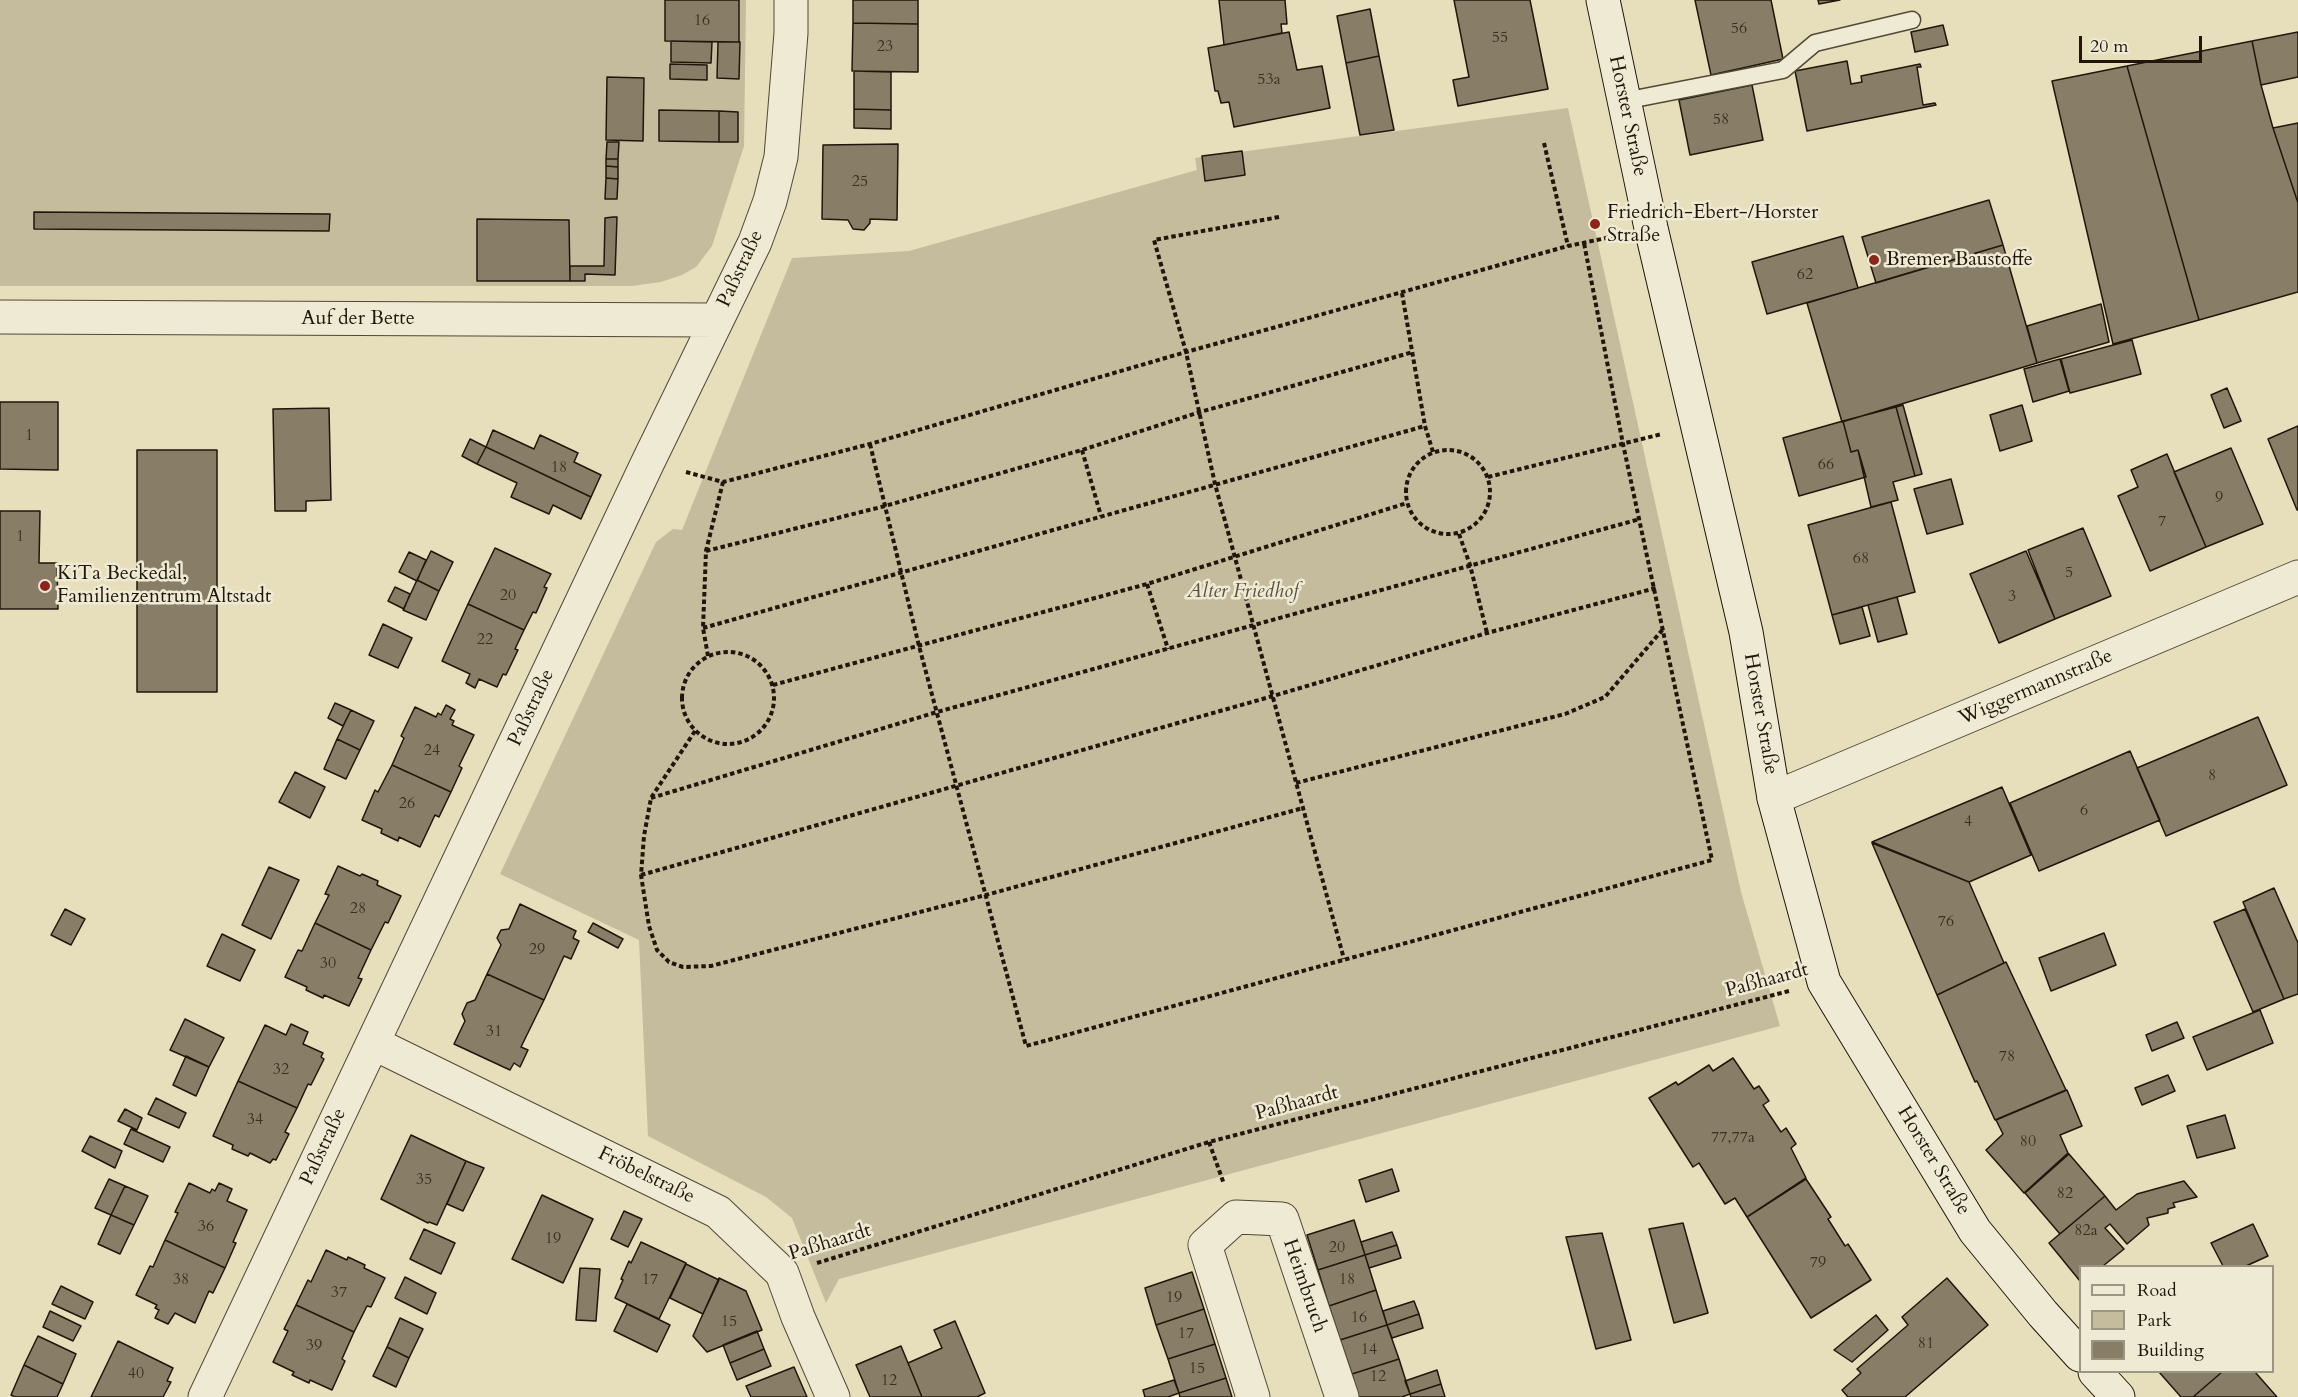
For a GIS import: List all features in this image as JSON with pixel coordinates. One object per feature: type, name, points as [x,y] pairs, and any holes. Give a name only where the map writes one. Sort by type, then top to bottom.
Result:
[{"type":"street","name":"Paßstraße","points":[[205,1397],[648,462],[755,242],[770,201],[781,157],[791,33],[791,0]]},
{"type":"street","name":"Horster Straße","points":[[1603,0],[1651,228],[1746,632],[1774,798],[1824,982],[1975,1231],[2079,1354]]},
{"type":"street","name":"Auf der Bette","points":[[0,317],[717,320]]},
{"type":"street","name":"Wiggermannstraße","points":[[1774,798],[2298,577]]},
{"type":"street","name":"Fröbelstraße","points":[[373,1043],[718,1212],[782,1274],[833,1397]]},
{"type":"street","points":[[1236,1217],[1205,1245],[1253,1397]]},
{"type":"street","name":"Heimbruch","points":[[1236,1217],[1282,1219],[1342,1397]]},
{"type":"street","points":[[2097,1373],[2118,1397]]},
{"type":"lane","points":[[1624,101],[1783,70],[1815,43],[1912,20]]},
{"type":"path","points":[[1544,143],[1568,246]]},
{"type":"path","points":[[1279,217],[1154,240],[1186,352],[1215,484],[1344,959]]},
{"type":"path","points":[[648,462],[723,482],[870,444],[1186,352],[1568,246],[1651,228]]},
{"type":"path","points":[[870,444],[918,646],[1026,1046],[1712,860],[1656,588],[1623,444],[1584,243]]},
{"type":"path","points":[[1402,293],[1425,426],[1433,452]]},
{"type":"path","points":[[706,551],[885,506],[1082,450],[1200,412],[1413,352]]},
{"type":"path","points":[[704,628],[1425,426]]},
{"type":"path","points":[[1488,477],[1698,426]]},
{"type":"path","points":[[1449,449],[1466,453],[1480,463],[1488,477],[1491,501],[1480,522],[1459,534],[1442,535],[1426,530],[1414,519],[1407,503],[1405,488],[1410,473],[1419,460],[1433,452],[1449,449]]},
{"type":"path","points":[[1082,450],[1101,516]]},
{"type":"path","points":[[708,656],[704,628],[706,551],[723,482]]},
{"type":"path","points":[[772,685],[1147,584],[1407,503]]},
{"type":"path","points":[[651,798],[937,712],[1254,623],[1640,519]]},
{"type":"path","points":[[1459,534],[1470,565],[1487,633]]},
{"type":"path","points":[[1147,584],[1168,649]]},
{"type":"path","points":[[641,875],[1487,633],[1656,588]]},
{"type":"path","points":[[1296,783],[1565,714],[1605,697],[1664,628]]},
{"type":"path","points":[[727,652],[747,656],[763,668],[772,685],[774,706],[766,724],[752,738],[732,745],[712,742],[694,731],[684,712],[682,690],[691,670],[708,656],[727,652]]},
{"type":"path","points":[[694,731],[651,798],[644,836],[641,875],[649,926],[657,950],[669,962],[683,967],[711,966],[986,895],[1303,808]]},
{"type":"path","name":"Paßhaardt","points":[[782,1274],[1209,1142],[1824,982]]},
{"type":"path","points":[[1209,1142],[1236,1217]]},
{"type":"green space","points":[[0,0],[746,0],[744,146],[712,246],[696,267],[682,275],[661,282],[632,286],[0,286]]},
{"type":"green space","name":"Alter Friedhof","points":[[1568,108],[1741,892],[1780,1026],[839,1279],[826,1303],[792,1218],[766,1197],[648,1136],[639,940],[500,874],[656,542],[673,529],[682,530],[792,258],[909,251],[1197,170],[1195,158]]},
{"type":"building","points":[[665,0],[739,0],[739,42],[665,41]]},
{"type":"building","points":[[853,0],[918,0],[918,24],[853,23]]},
{"type":"building","points":[[1219,0],[1285,0],[1287,24],[1281,24],[1282,33],[1224,45]]},
{"type":"building","points":[[1454,0],[1530,0],[1548,89],[1458,106],[1453,80],[1469,77]]},
{"type":"building","points":[[1695,0],[1771,0],[1783,59],[1711,75]]},
{"type":"building","points":[[1818,0],[1840,0],[1819,4]]},
{"type":"building","points":[[1370,9],[1379,56],[1346,63],[1337,16]]},
{"type":"building","points":[[853,23],[918,24],[918,72],[852,71]]},
{"type":"building","points":[[1943,25],[1948,45],[1915,52],[1911,32]]},
{"type":"building","points":[[1289,32],[1297,70],[1322,66],[1330,108],[1234,127],[1229,102],[1221,103],[1218,91],[1215,91],[1208,48]]},
{"type":"building","points":[[2298,32],[2298,77],[2261,85],[2252,41]]},
{"type":"building","points":[[671,41],[712,42],[711,63],[671,62]]},
{"type":"building","points":[[2252,41],[2273,128],[2298,203],[2298,292],[2199,320],[2127,66]]},
{"type":"building","points":[[718,42],[740,42],[739,79],[717,78]]},
{"type":"building","points":[[1379,56],[1394,130],[1360,135],[1346,63]]},
{"type":"building","points":[[1847,61],[1851,84],[1862,82],[1861,76],[1920,64],[1921,67],[1917,67],[1923,105],[1935,103],[1936,105],[1807,131],[1795,71]]},
{"type":"building","points":[[670,64],[707,65],[707,80],[670,79]]},
{"type":"building","points":[[2127,66],[2199,320],[2113,344],[2052,81]]},
{"type":"building","points":[[854,71],[891,72],[891,110],[854,109]]},
{"type":"building","points":[[607,77],[644,78],[643,141],[606,140]]},
{"type":"building","points":[[1752,85],[1763,140],[1690,155],[1679,100]]},
{"type":"building","points":[[854,109],[891,110],[891,129],[854,128]]},
{"type":"building","points":[[659,110],[719,111],[719,142],[659,141]]},
{"type":"building","points":[[719,111],[738,112],[738,142],[719,142]]},
{"type":"building","points":[[2298,123],[2298,203],[2273,128]]},
{"type":"building","points":[[607,142],[619,142],[618,159],[606,159]]},
{"type":"building","points":[[898,144],[897,220],[870,219],[870,223],[864,230],[853,229],[848,220],[822,219],[823,145]]},
{"type":"building","points":[[1242,151],[1245,175],[1205,181],[1202,156]]},
{"type":"building","points":[[606,159],[618,159],[618,167],[606,166]]},
{"type":"building","points":[[606,166],[618,167],[618,179],[606,178]]},
{"type":"building","points":[[606,178],[618,179],[617,199],[605,199]]},
{"type":"building","points":[[1989,200],[2003,245],[1876,283],[1862,237]]},
{"type":"building","points":[[34,212],[330,214],[329,231],[34,229]]},
{"type":"building","points":[[617,217],[615,275],[585,274],[585,281],[570,281],[570,266],[604,266],[605,218]]},
{"type":"building","points":[[477,219],[569,220],[570,281],[477,281]]},
{"type":"building","points":[[1843,236],[1858,288],[1767,314],[1752,262]]},
{"type":"building","points":[[2003,245],[2037,363],[1842,422],[1807,303]]},
{"type":"building","points":[[2101,304],[2109,342],[2037,363],[2027,326]]},
{"type":"building","points":[[2132,340],[2141,374],[2070,393],[2061,359]]},
{"type":"building","points":[[2060,359],[2069,391],[2033,402],[2024,369]]},
{"type":"building","points":[[2227,388],[2241,421],[2224,428],[2211,395]]},
{"type":"building","points":[[0,402],[58,402],[58,470],[0,469]]},
{"type":"building","points":[[1903,405],[1922,474],[1915,476],[1896,407]]},
{"type":"building","points":[[2022,405],[2032,441],[2000,451],[1990,415]]},
{"type":"building","points":[[1896,407],[1915,476],[1893,482],[1898,500],[1871,507],[1858,450],[1851,452],[1843,421]]},
{"type":"building","points":[[329,408],[331,500],[306,501],[306,511],[275,511],[273,409]]},
{"type":"building","points":[[1843,421],[1851,452],[1858,450],[1866,477],[1799,496],[1783,438]]},
{"type":"building","points":[[2298,426],[2298,510],[2297,510],[2268,439]]},
{"type":"building","points":[[493,430],[534,449],[540,435],[578,453],[574,462],[601,475],[591,497],[486,447]]},
{"type":"building","points":[[470,439],[486,447],[477,464],[462,456]]},
{"type":"building","points":[[486,447],[591,497],[581,519],[553,505],[549,514],[511,497],[517,483],[477,464]]},
{"type":"building","points":[[2231,448],[2263,524],[2206,547],[2174,472]]},
{"type":"building","points":[[137,450],[217,450],[217,692],[137,692]]},
{"type":"building","points":[[2167,454],[2206,547],[2150,571],[2118,496],[2138,487],[2131,470]]},
{"type":"building","points":[[1951,479],[1963,524],[1927,534],[1914,489]]},
{"type":"building","points":[[1891,502],[1915,592],[1832,615],[1808,525]]},
{"type":"building","points":[[0,511],[40,511],[39,563],[57,563],[58,609],[0,609]]},
{"type":"building","points":[[2083,528],[2111,596],[2055,619],[2028,550]]},
{"type":"building","points":[[495,548],[551,574],[544,587],[547,588],[536,613],[533,612],[524,630],[468,604]]},
{"type":"building","points":[[431,551],[453,562],[439,591],[417,580]]},
{"type":"building","points":[[2026,551],[2055,619],[1999,643],[1970,574]]},
{"type":"building","points":[[409,552],[426,560],[417,581],[399,572]]},
{"type":"building","points":[[417,580],[439,591],[426,620],[403,610]]},
{"type":"building","points":[[395,587],[410,594],[404,609],[388,601]]},
{"type":"building","points":[[1897,597],[1907,634],[1878,642],[1868,605]]},
{"type":"building","points":[[468,604],[524,630],[515,649],[518,650],[506,675],[503,674],[497,687],[479,679],[475,688],[466,683],[470,674],[442,661]]},
{"type":"building","points":[[1862,607],[1870,636],[1840,644],[1832,615]]},
{"type":"building","points":[[383,624],[412,638],[398,668],[369,655]]},
{"type":"building","points":[[335,703],[351,710],[343,726],[328,718]]},
{"type":"building","points":[[446,705],[455,710],[450,719],[454,721],[452,725],[474,735],[459,766],[462,768],[451,792],[392,765],[404,738],[401,736],[415,707],[436,717],[438,713],[441,715]]},
{"type":"building","points":[[351,710],[374,721],[360,750],[337,739]]},
{"type":"building","points":[[2258,717],[2287,785],[2166,836],[2137,768]]},
{"type":"building","points":[[337,739],[360,750],[346,779],[324,769]]},
{"type":"building","points":[[2130,751],[2160,820],[2039,871],[2010,803]]},
{"type":"building","points":[[392,765],[451,792],[439,817],[435,815],[420,847],[399,837],[398,841],[381,833],[382,829],[362,820],[375,790],[378,792]]},
{"type":"building","points":[[295,772],[325,787],[310,818],[279,802]]},
{"type":"building","points":[[2002,787],[2031,855],[1969,882],[1872,842]]},
{"type":"building","points":[[1872,843],[1969,882],[2004,963],[1937,995]]},
{"type":"building","points":[[338,866],[378,881],[377,885],[401,896],[371,950],[315,923],[329,895],[325,894]]},
{"type":"building","points":[[269,867],[299,880],[271,939],[242,925]]},
{"type":"building","points":[[2274,888],[2298,943],[2298,994],[2284,999],[2243,902]]},
{"type":"building","points":[[520,904],[576,931],[573,938],[579,941],[571,959],[564,956],[544,1000],[487,974],[501,945],[497,938],[501,930],[509,929]]},
{"type":"building","points":[[65,909],[85,919],[71,945],[51,935]]},
{"type":"building","points":[[2245,909],[2284,999],[2253,1012],[2214,922]]},
{"type":"building","points":[[315,923],[371,950],[358,978],[362,979],[349,1006],[324,995],[323,998],[306,990],[307,987],[285,977],[298,950],[302,951]]},
{"type":"building","points":[[593,923],[623,939],[618,948],[588,932]]},
{"type":"building","points":[[2104,933],[2116,965],[2051,991],[2039,958]]},
{"type":"building","points":[[222,934],[255,950],[240,981],[207,966]]},
{"type":"building","points":[[2006,962],[2066,1090],[1995,1120],[1977,1081],[1975,1082],[1937,995]]},
{"type":"building","points":[[487,974],[544,1000],[521,1047],[528,1050],[520,1067],[514,1063],[510,1070],[454,1044],[465,1021],[462,1014],[467,1003],[475,1000]]},
{"type":"building","points":[[2260,1010],[2273,1043],[2207,1070],[2193,1037]]},
{"type":"building","points":[[185,1019],[224,1038],[209,1067],[170,1050]]},
{"type":"building","points":[[2177,1022],[2184,1038],[2152,1051],[2146,1035]]},
{"type":"building","points":[[291,1024],[308,1032],[303,1044],[323,1053],[321,1057],[324,1059],[311,1085],[308,1084],[297,1108],[238,1081],[265,1025],[286,1035]]},
{"type":"building","points":[[186,1056],[209,1067],[196,1096],[173,1085]]},
{"type":"building","points":[[1733,1058],[1754,1089],[1759,1086],[1769,1101],[1763,1105],[1781,1132],[1786,1128],[1796,1144],[1791,1148],[1806,1178],[1747,1217],[1735,1198],[1725,1204],[1699,1163],[1693,1167],[1649,1098],[1676,1082],[1678,1085],[1709,1065],[1713,1071]]},
{"type":"building","points":[[2168,1075],[2175,1091],[2142,1105],[2135,1088]]},
{"type":"building","points":[[238,1081],[297,1108],[285,1132],[289,1134],[276,1160],[273,1159],[270,1163],[250,1153],[248,1156],[232,1149],[233,1145],[213,1136]]},
{"type":"building","points":[[2067,1090],[2082,1126],[2060,1135],[2068,1153],[2024,1193],[1986,1150],[2003,1134],[1996,1120]]},
{"type":"building","points":[[156,1098],[186,1113],[179,1128],[148,1114]]},
{"type":"building","points":[[125,1109],[142,1118],[137,1130],[118,1121]]},
{"type":"building","points":[[2225,1115],[2235,1148],[2197,1158],[2187,1126]]},
{"type":"building","points":[[131,1129],[170,1147],[163,1162],[124,1144]]},
{"type":"building","points":[[411,1135],[466,1161],[437,1225],[428,1223],[381,1199]]},
{"type":"building","points":[[90,1136],[122,1151],[115,1168],[82,1151]]},
{"type":"building","points":[[2069,1154],[2105,1196],[2060,1234],[2025,1193]]},
{"type":"building","points":[[466,1161],[484,1168],[463,1211],[447,1204]]},
{"type":"building","points":[[1392,1169],[1399,1191],[1366,1202],[1359,1180]]},
{"type":"building","points":[[109,1179],[125,1186],[111,1215],[95,1208]]},
{"type":"building","points":[[1806,1179],[1831,1217],[1828,1219],[1845,1246],[1848,1244],[1871,1280],[1811,1318],[1747,1217]]},
{"type":"building","points":[[2184,1181],[2197,1197],[2173,1203],[2175,1207],[2168,1209],[2168,1213],[2147,1218],[2149,1225],[2127,1244],[2110,1224],[2105,1228],[2124,1249],[2104,1265],[2079,1265],[2079,1280],[2049,1243],[2105,1196],[2116,1210],[2137,1194]]},
{"type":"building","points":[[189,1183],[210,1193],[212,1189],[215,1191],[219,1183],[232,1189],[227,1201],[247,1210],[225,1268],[165,1240]]},
{"type":"building","points":[[125,1186],[148,1196],[134,1225],[111,1215]]},
{"type":"building","points":[[542,1195],[593,1219],[563,1283],[512,1259]]},
{"type":"building","points":[[624,1211],[642,1219],[628,1247],[611,1239]]},
{"type":"building","points":[[111,1215],[134,1225],[120,1254],[98,1244]]},
{"type":"building","points":[[1354,1220],[1365,1255],[1318,1270],[1307,1235]]},
{"type":"building","points":[[1683,1223],[1708,1313],[1674,1323],[1649,1229]]},
{"type":"building","points":[[2253,1224],[2268,1256],[2248,1265],[2222,1265],[2211,1243]]},
{"type":"building","points":[[424,1229],[455,1243],[441,1274],[410,1259]]},
{"type":"building","points":[[1392,1232],[1397,1245],[1365,1255],[1361,1242]]},
{"type":"building","points":[[1602,1233],[1631,1340],[1596,1349],[1566,1237]]},
{"type":"building","points":[[165,1240],[225,1268],[213,1293],[209,1291],[195,1323],[175,1313],[168,1324],[155,1318],[159,1310],[155,1308],[157,1305],[136,1295],[150,1266],[153,1267]]},
{"type":"building","points":[[641,1242],[686,1263],[659,1319],[615,1298],[629,1261],[631,1263]]},
{"type":"building","points":[[1397,1245],[1401,1258],[1369,1268],[1365,1255]]},
{"type":"building","points":[[326,1250],[365,1265],[364,1268],[385,1278],[371,1307],[367,1306],[354,1332],[296,1305],[308,1280],[311,1282]]},
{"type":"building","points":[[1365,1255],[1376,1290],[1329,1306],[1318,1270]]},
{"type":"building","points":[[686,1264],[719,1280],[703,1314],[670,1298]]},
{"type":"building","points":[[580,1268],[600,1269],[596,1321],[576,1320]]},
{"type":"building","points":[[1192,1272],[1204,1309],[1156,1325],[1145,1288]]},
{"type":"building","points":[[405,1277],[436,1293],[427,1314],[395,1298]]},
{"type":"building","points":[[719,1278],[746,1291],[762,1330],[707,1352],[693,1336]]},
{"type":"building","points":[[1947,1278],[1988,1325],[1905,1397],[1848,1397],[1842,1390],[1861,1373],[1857,1369],[1908,1325],[1902,1317]]},
{"type":"building","points":[[61,1286],[93,1302],[85,1319],[52,1304]]},
{"type":"building","points":[[1376,1290],[1387,1325],[1340,1340],[1329,1306]]},
{"type":"building","points":[[1414,1301],[1419,1314],[1387,1325],[1383,1311]]},
{"type":"building","points":[[627,1304],[670,1325],[657,1352],[614,1331]]},
{"type":"building","points":[[296,1305],[354,1332],[342,1359],[345,1361],[332,1390],[292,1375],[294,1372],[273,1362],[288,1331],[284,1329]]},
{"type":"building","points":[[1204,1309],[1215,1344],[1168,1359],[1156,1325]]},
{"type":"building","points":[[50,1311],[81,1326],[73,1341],[43,1327]]},
{"type":"building","points":[[1419,1314],[1423,1328],[1392,1338],[1387,1325]]},
{"type":"building","points":[[1876,1315],[1888,1330],[1852,1362],[1834,1350]]},
{"type":"building","points":[[400,1318],[423,1329],[409,1358],[387,1347]]},
{"type":"building","points":[[955,1321],[985,1393],[977,1397],[922,1397],[908,1363],[942,1348],[934,1330]]},
{"type":"building","points":[[1387,1325],[1399,1359],[1352,1374],[1340,1340]]},
{"type":"building","points":[[757,1331],[764,1349],[730,1363],[723,1345]]},
{"type":"building","points":[[38,1336],[76,1354],[63,1384],[24,1365]]},
{"type":"building","points":[[118,1341],[173,1368],[167,1381],[171,1382],[163,1397],[91,1397]]},
{"type":"building","points":[[1215,1344],[1226,1378],[1179,1393],[1168,1359]]},
{"type":"building","points":[[901,1346],[922,1397],[870,1397],[856,1365]]},
{"type":"building","points":[[387,1347],[409,1358],[396,1387],[373,1376]]},
{"type":"building","points":[[764,1349],[771,1366],[737,1380],[730,1363]]},
{"type":"building","points":[[1399,1359],[1410,1394],[1402,1397],[1358,1397],[1352,1374]]},
{"type":"building","points":[[24,1365],[63,1384],[57,1397],[15,1397],[11,1395]]},
{"type":"building","points":[[794,1367],[807,1397],[751,1397],[746,1386]]},
{"type":"building","points":[[1437,1370],[1441,1384],[1410,1394],[1405,1381]]},
{"type":"building","points":[[2160,1373],[2221,1373],[2193,1397],[2181,1397]]},
{"type":"building","points":[[2221,1373],[2256,1373],[2277,1397],[2193,1397]]},
{"type":"building","points":[[1226,1378],[1232,1397],[1180,1397],[1179,1393]]},
{"type":"building","points":[[1174,1380],[1179,1393],[1168,1397],[1145,1397],[1143,1390]]},
{"type":"building","points":[[1441,1384],[1445,1397],[1411,1397],[1410,1394]]},
{"type":"place","name":"Friedrich-Ebert-/Horster Straße","points":[[1595,224]]},
{"type":"place","name":"Bremer Baustoffe","points":[[1874,260]]},
{"type":"place","name":"KiTa Beckedal, Familienzentrum Altstadt","points":[[45,586]]}]
